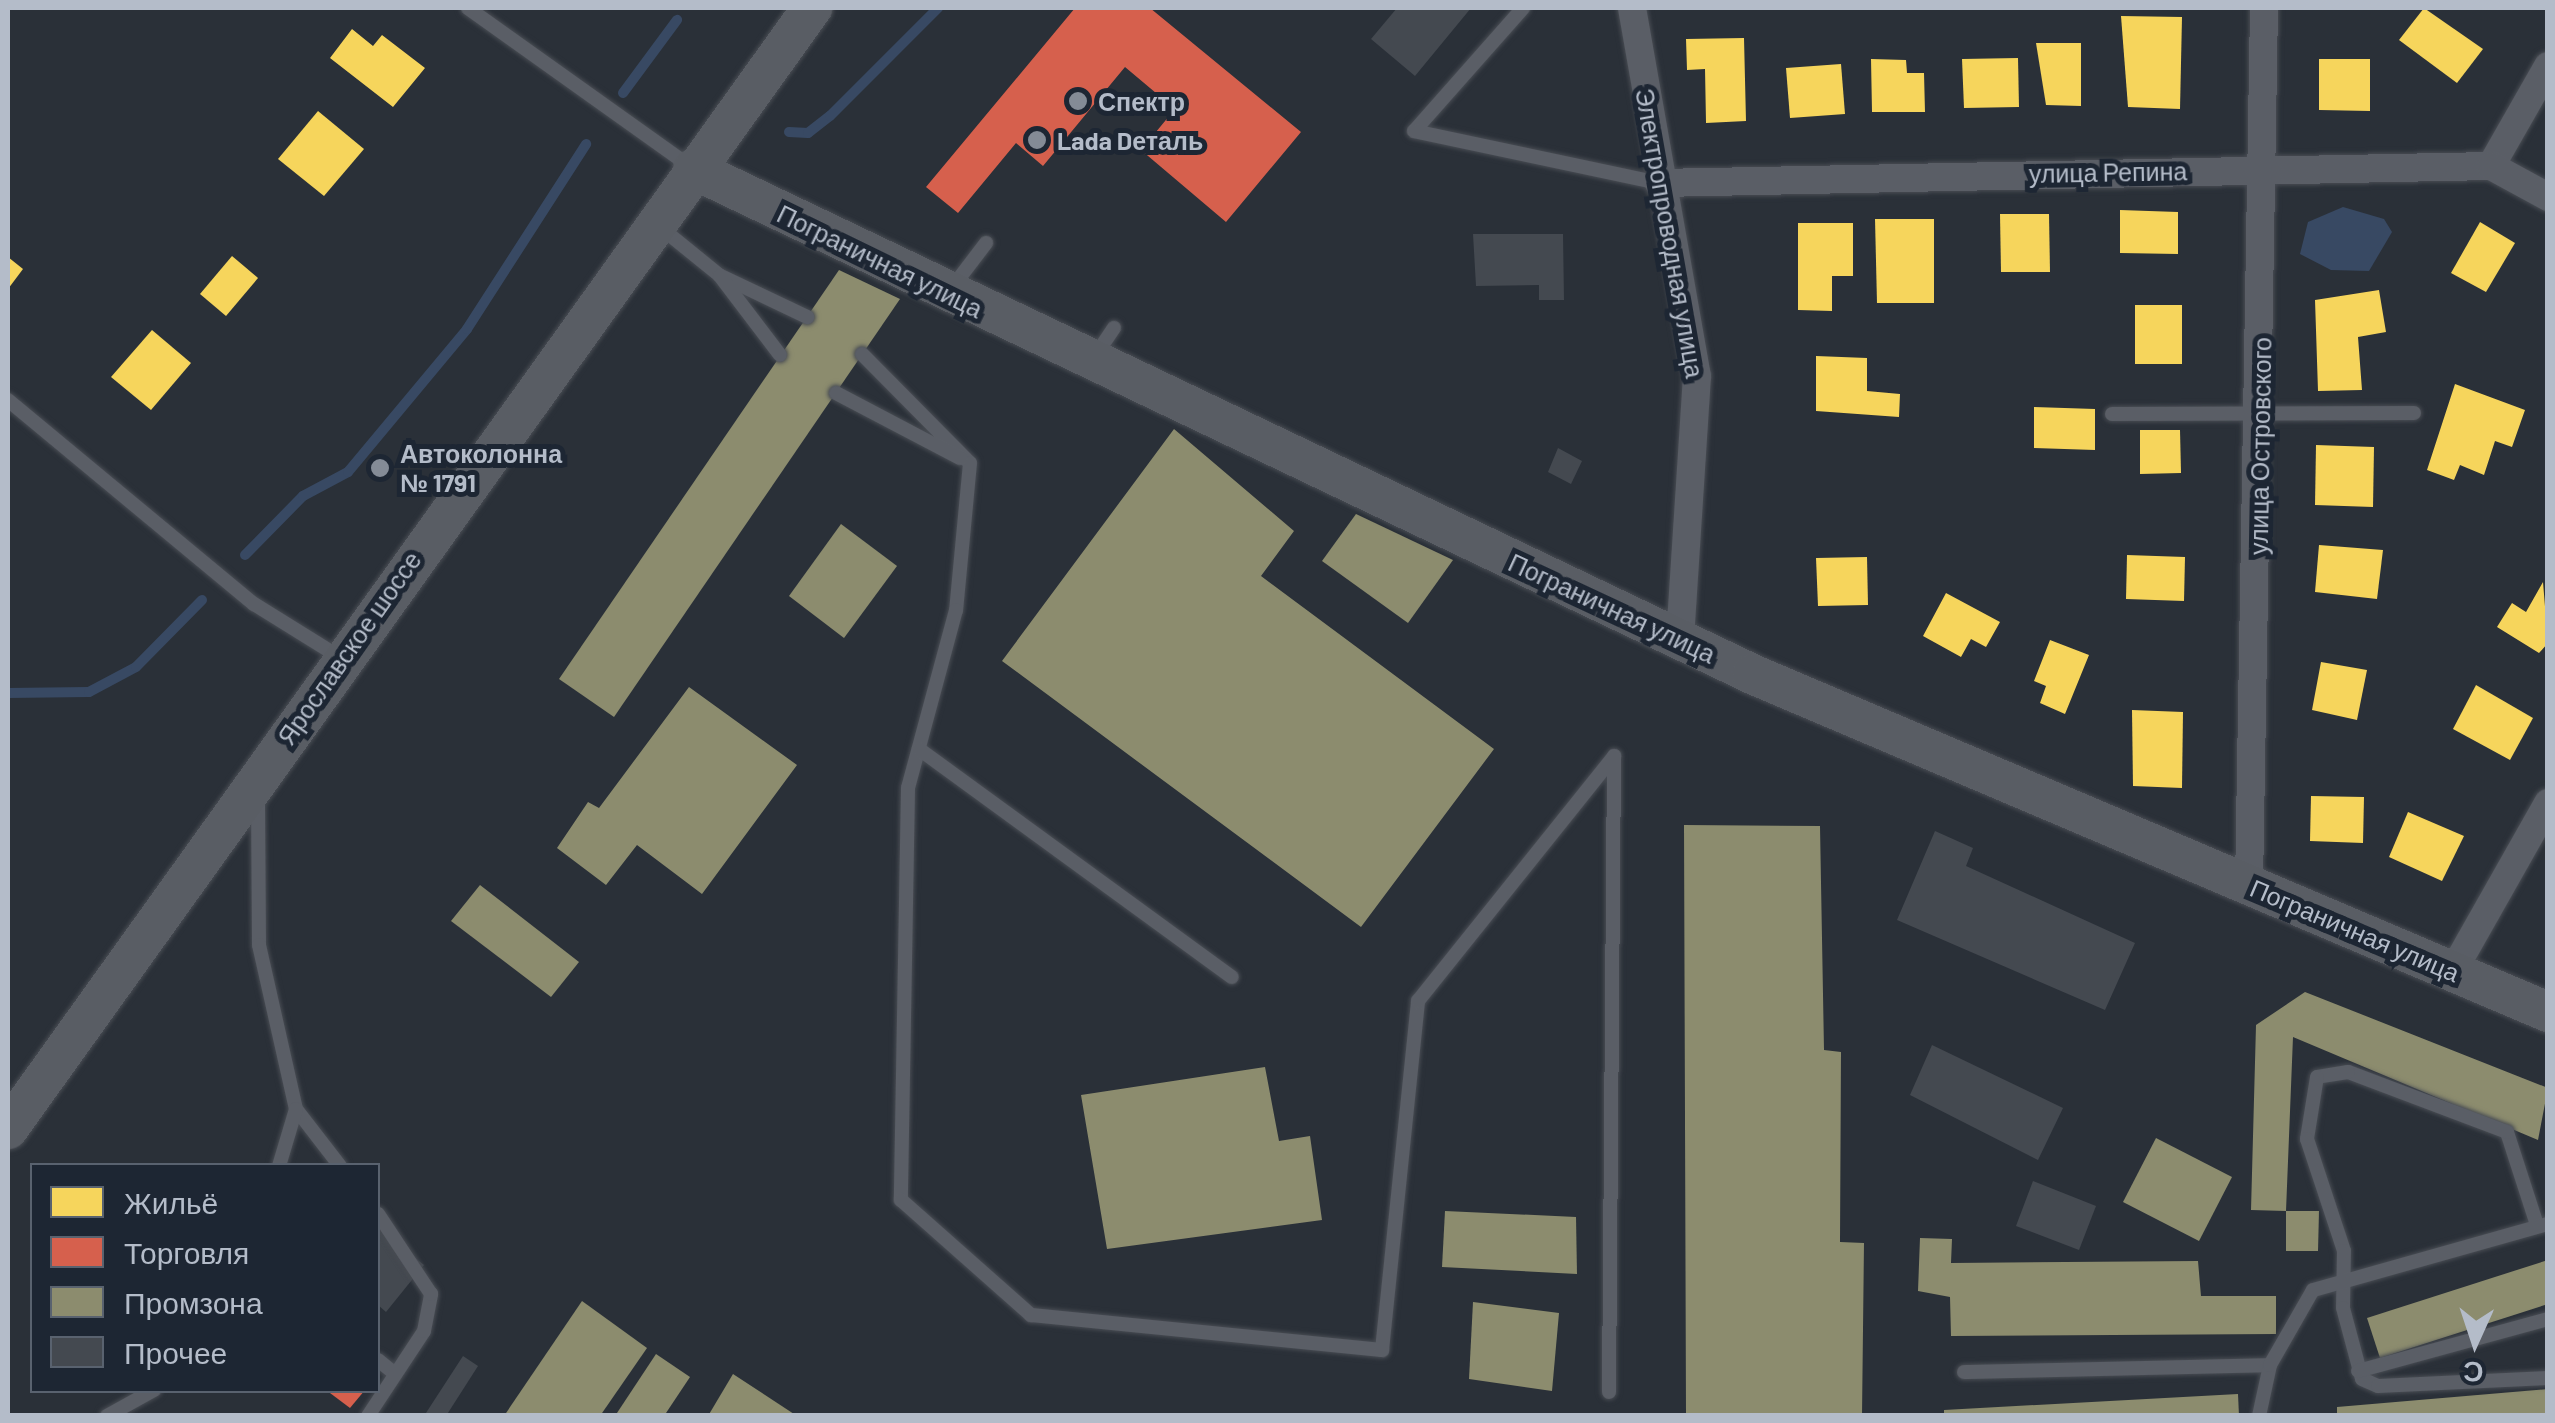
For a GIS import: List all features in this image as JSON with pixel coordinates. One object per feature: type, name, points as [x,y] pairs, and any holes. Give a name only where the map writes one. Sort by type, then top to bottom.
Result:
[{"type":"street","name":"Ярославское шоссе","points":[[8,1129],[341,659],[812,8]]},
{"type":"street","name":"Электропроводная улица","points":[[1632,8],[1697,376],[1680,640]]},
{"type":"street","name":"улица Островского","points":[[2250,885],[2262,414],[2264,8]]},
{"type":"street","points":[[2491,166],[2548,66]]},
{"type":"street","name":"улица Репина","points":[[1660,183],[2491,166],[2548,197]]},
{"type":"street","name":"Пограничная улица","points":[[693,169],[1680,640],[2548,1012]]},
{"type":"street","points":[[2452,971],[2548,803]]},
{"type":"lane","points":[[468,8],[693,169]]},
{"type":"lane","points":[[1523,8],[1414,130],[1660,183]]},
{"type":"lane","points":[[656,223],[719,275],[780,355]]},
{"type":"lane","points":[[948,294],[986,243]]},
{"type":"lane","points":[[719,275],[807,317]]},
{"type":"lane","points":[[1091,362],[1114,328]]},
{"type":"lane","points":[[862,354],[970,463]]},
{"type":"lane","points":[[836,393],[970,463]]},
{"type":"lane","points":[[8,400],[254,604],[341,659]]},
{"type":"lane","points":[[2112,414],[2414,413]]},
{"type":"lane","points":[[970,463],[956,610],[908,788],[901,1200],[1032,1315],[1382,1350],[1418,1001],[1614,756],[1609,1392]]},
{"type":"lane","points":[[919,749],[1232,977]]},
{"type":"lane","points":[[260,774],[254,910],[296,1109],[338,1163]]},
{"type":"lane","points":[[2259,1416],[2270,1365],[2312,1290],[2350,1282],[2542,1225],[2507,1132],[2330,1071],[2310,1092],[2307,1139],[2350,1282],[2343,1308],[2358,1371],[2378,1386],[2548,1378]]},
{"type":"lane","points":[[280,1163],[296,1109]]},
{"type":"lane","points":[[368,1416],[424,1331],[430,1294],[380,1217]]},
{"type":"lane","points":[[2358,1371],[2548,1319]]},
{"type":"lane","points":[[380,1362],[396,1374]]},
{"type":"lane","points":[[1964,1372],[2270,1365]]},
{"type":"lane","points":[[106,1416],[148,1393]]},
{"type":"water","points":[[2343,207],[2384,219],[2392,232],[2369,271],[2331,270],[2300,254],[2308,222]]},
{"type":"building: Жильё","points":[[2424,8],[2483,49],[2457,83],[2399,40]]},
{"type":"building: Жильё","points":[[2121,16],[2182,17],[2180,109],[2128,107]]},
{"type":"building: Жильё","points":[[352,29],[373,46],[382,35],[425,68],[393,107],[330,58]]},
{"type":"building: Жильё","points":[[1744,38],[1746,121],[1706,123],[1705,69],[1687,70],[1686,39]]},
{"type":"building: Жильё","points":[[2036,43],[2081,43],[2081,106],[2046,105]]},
{"type":"building: Жильё","points":[[2018,58],[2019,107],[1964,108],[1962,59]]},
{"type":"building: Жильё","points":[[1871,59],[1906,60],[1907,73],[1924,73],[1925,112],[1872,112]]},
{"type":"building: Жильё","points":[[2319,59],[2370,59],[2370,111],[2319,110]]},
{"type":"building: Жильё","points":[[1841,64],[1845,114],[1790,118],[1786,68]]},
{"type":"building: Жильё","points":[[318,111],[364,149],[324,196],[278,159]]},
{"type":"building: Жильё","points":[[2120,210],[2178,212],[2178,254],[2120,253]]},
{"type":"building: Жильё","points":[[2000,214],[2049,214],[2050,272],[2001,272]]},
{"type":"building: Жильё","points":[[1875,219],[1934,219],[1934,303],[1877,303]]},
{"type":"building: Жильё","points":[[2480,222],[2515,243],[2486,292],[2451,273]]},
{"type":"building: Жильё","points":[[1798,223],[1853,223],[1853,276],[1832,276],[1832,311],[1798,310]]},
{"type":"building: Жильё","points":[[232,256],[258,278],[226,316],[200,294]]},
{"type":"building: Жильё","points":[[8,257],[23,269],[8,289]]},
{"type":"building: Жильё","points":[[2379,290],[2386,332],[2358,337],[2362,390],[2318,391],[2315,300]]},
{"type":"building: Жильё","points":[[2135,305],[2182,305],[2182,364],[2135,364]]},
{"type":"building: Жильё","points":[[152,330],[191,363],[151,410],[111,377]]},
{"type":"building: Жильё","points":[[1816,356],[1867,358],[1867,391],[1900,394],[1899,417],[1816,411]]},
{"type":"building: Жильё","points":[[2455,384],[2525,410],[2512,447],[2495,441],[2484,475],[2460,465],[2454,480],[2427,470]]},
{"type":"building: Жильё","points":[[2034,407],[2095,409],[2095,450],[2034,448]]},
{"type":"building: Жильё","points":[[2140,430],[2180,430],[2181,473],[2140,474]]},
{"type":"building: Жильё","points":[[2316,445],[2374,447],[2373,507],[2315,505]]},
{"type":"building: Жильё","points":[[2319,545],[2383,550],[2377,599],[2315,592]]},
{"type":"building: Жильё","points":[[2127,555],[2185,557],[2184,601],[2126,599]]},
{"type":"building: Жильё","points":[[1867,557],[1868,605],[1818,606],[1816,558]]},
{"type":"building: Жильё","points":[[2543,582],[2548,643],[2539,653],[2497,627],[2512,603],[2526,612]]},
{"type":"building: Жильё","points":[[1946,593],[2000,622],[1986,647],[1971,639],[1961,657],[1923,636]]},
{"type":"building: Жильё","points":[[2050,640],[2089,655],[2065,714],[2040,703],[2046,686],[2034,681]]},
{"type":"building: Жильё","points":[[2321,662],[2367,670],[2357,720],[2312,710]]},
{"type":"building: Жильё","points":[[2476,685],[2533,718],[2510,760],[2453,729]]},
{"type":"building: Жильё","points":[[2132,710],[2183,712],[2182,788],[2133,786]]},
{"type":"building: Жильё","points":[[2311,796],[2364,797],[2363,843],[2310,841]]},
{"type":"building: Жильё","points":[[2408,812],[2464,836],[2442,881],[2389,857]]},
{"type":"building: Торговля","points":[[1075,8],[1150,8],[1301,132],[1226,222],[1141,150],[1175,109],[1125,67],[1043,166],[1016,143],[958,213],[926,187]]},
{"type":"building: Торговля","points":[[330,1393],[362,1393],[350,1408]]},
{"type":"building: Промзона","points":[[839,270],[900,299],[614,717],[559,679]]},
{"type":"building: Промзона","points":[[1174,429],[1294,531],[1261,576],[1494,749],[1361,927],[1002,661]]},
{"type":"building: Промзона","points":[[1356,514],[1453,560],[1408,623],[1322,561]]},
{"type":"building: Промзона","points":[[841,524],[897,566],[844,638],[789,596]]},
{"type":"building: Промзона","points":[[689,687],[797,765],[702,894],[637,845],[606,885],[557,848],[588,802],[599,808]]},
{"type":"building: Промзона","points":[[1684,825],[1820,826],[1824,1050],[1841,1052],[1840,1242],[1864,1243],[1862,1416],[1686,1416]]},
{"type":"building: Промзона","points":[[480,885],[579,962],[551,997],[451,921]]},
{"type":"building: Промзона","points":[[2305,992],[2548,1088],[2538,1140],[2293,1037],[2286,1211],[2251,1210],[2256,1025]]},
{"type":"building: Промзона","points":[[1265,1067],[1279,1141],[1310,1136],[1322,1220],[1107,1249],[1081,1095]]},
{"type":"building: Промзона","points":[[2156,1138],[2232,1177],[2199,1241],[2123,1202]]},
{"type":"building: Промзона","points":[[1445,1211],[1576,1217],[1577,1274],[1442,1267]]},
{"type":"building: Промзона","points":[[2286,1211],[2319,1211],[2318,1251],[2286,1251]]},
{"type":"building: Промзона","points":[[1920,1238],[1952,1239],[1951,1263],[2198,1261],[2201,1296],[2276,1296],[2276,1334],[1951,1336],[1950,1297],[1918,1291]]},
{"type":"building: Промзона","points":[[2548,1260],[2548,1304],[2380,1358],[2367,1318]]},
{"type":"building: Промзона","points":[[582,1301],[647,1348],[600,1416],[504,1416]]},
{"type":"building: Промзона","points":[[1473,1302],[1559,1313],[1552,1391],[1469,1379]]},
{"type":"building: Промзона","points":[[656,1354],[690,1377],[664,1416],[615,1416]]},
{"type":"building: Промзона","points":[[733,1374],[797,1416],[708,1416]]},
{"type":"building: Промзона","points":[[2548,1389],[2548,1416],[2337,1416],[2337,1407]]},
{"type":"building: Промзона","points":[[2238,1394],[2239,1416],[1944,1416],[1944,1410]]},
{"type":"building: Прочее","points":[[1397,8],[1471,8],[1415,76],[1371,39]]},
{"type":"building: Прочее","points":[[1473,234],[1563,234],[1564,300],[1539,300],[1539,285],[1476,286]]},
{"type":"building: Прочее","points":[[1558,448],[1582,461],[1571,484],[1548,472]]},
{"type":"building: Прочее","points":[[1935,831],[1973,848],[1966,866],[2135,943],[2105,1010],[1897,920]]},
{"type":"building: Прочее","points":[[1932,1045],[2063,1108],[2038,1160],[1910,1095]]},
{"type":"building: Прочее","points":[[2033,1181],[2096,1206],[2079,1250],[2016,1226]]},
{"type":"building: Прочее","points":[[380,1230],[424,1265],[386,1312],[380,1307]]},
{"type":"building: Прочее","points":[[463,1356],[478,1366],[446,1416],[424,1416]]},
{"type":"waterway","points":[[789,132],[808,133],[830,116],[938,8]]},
{"type":"waterway","points":[[623,93],[677,20]]},
{"type":"waterway","points":[[245,555],[303,496],[348,472],[467,329],[586,144]]},
{"type":"waterway","points":[[8,693],[89,692],[136,667],[202,600]]},
{"type":"place","name":"Спектр","points":[[1078,101]]},
{"type":"place","name":"Lada Dеталь","points":[[1037,140]]},
{"type":"place","name":"Автоколонна № 1791","points":[[380,468]]}]
